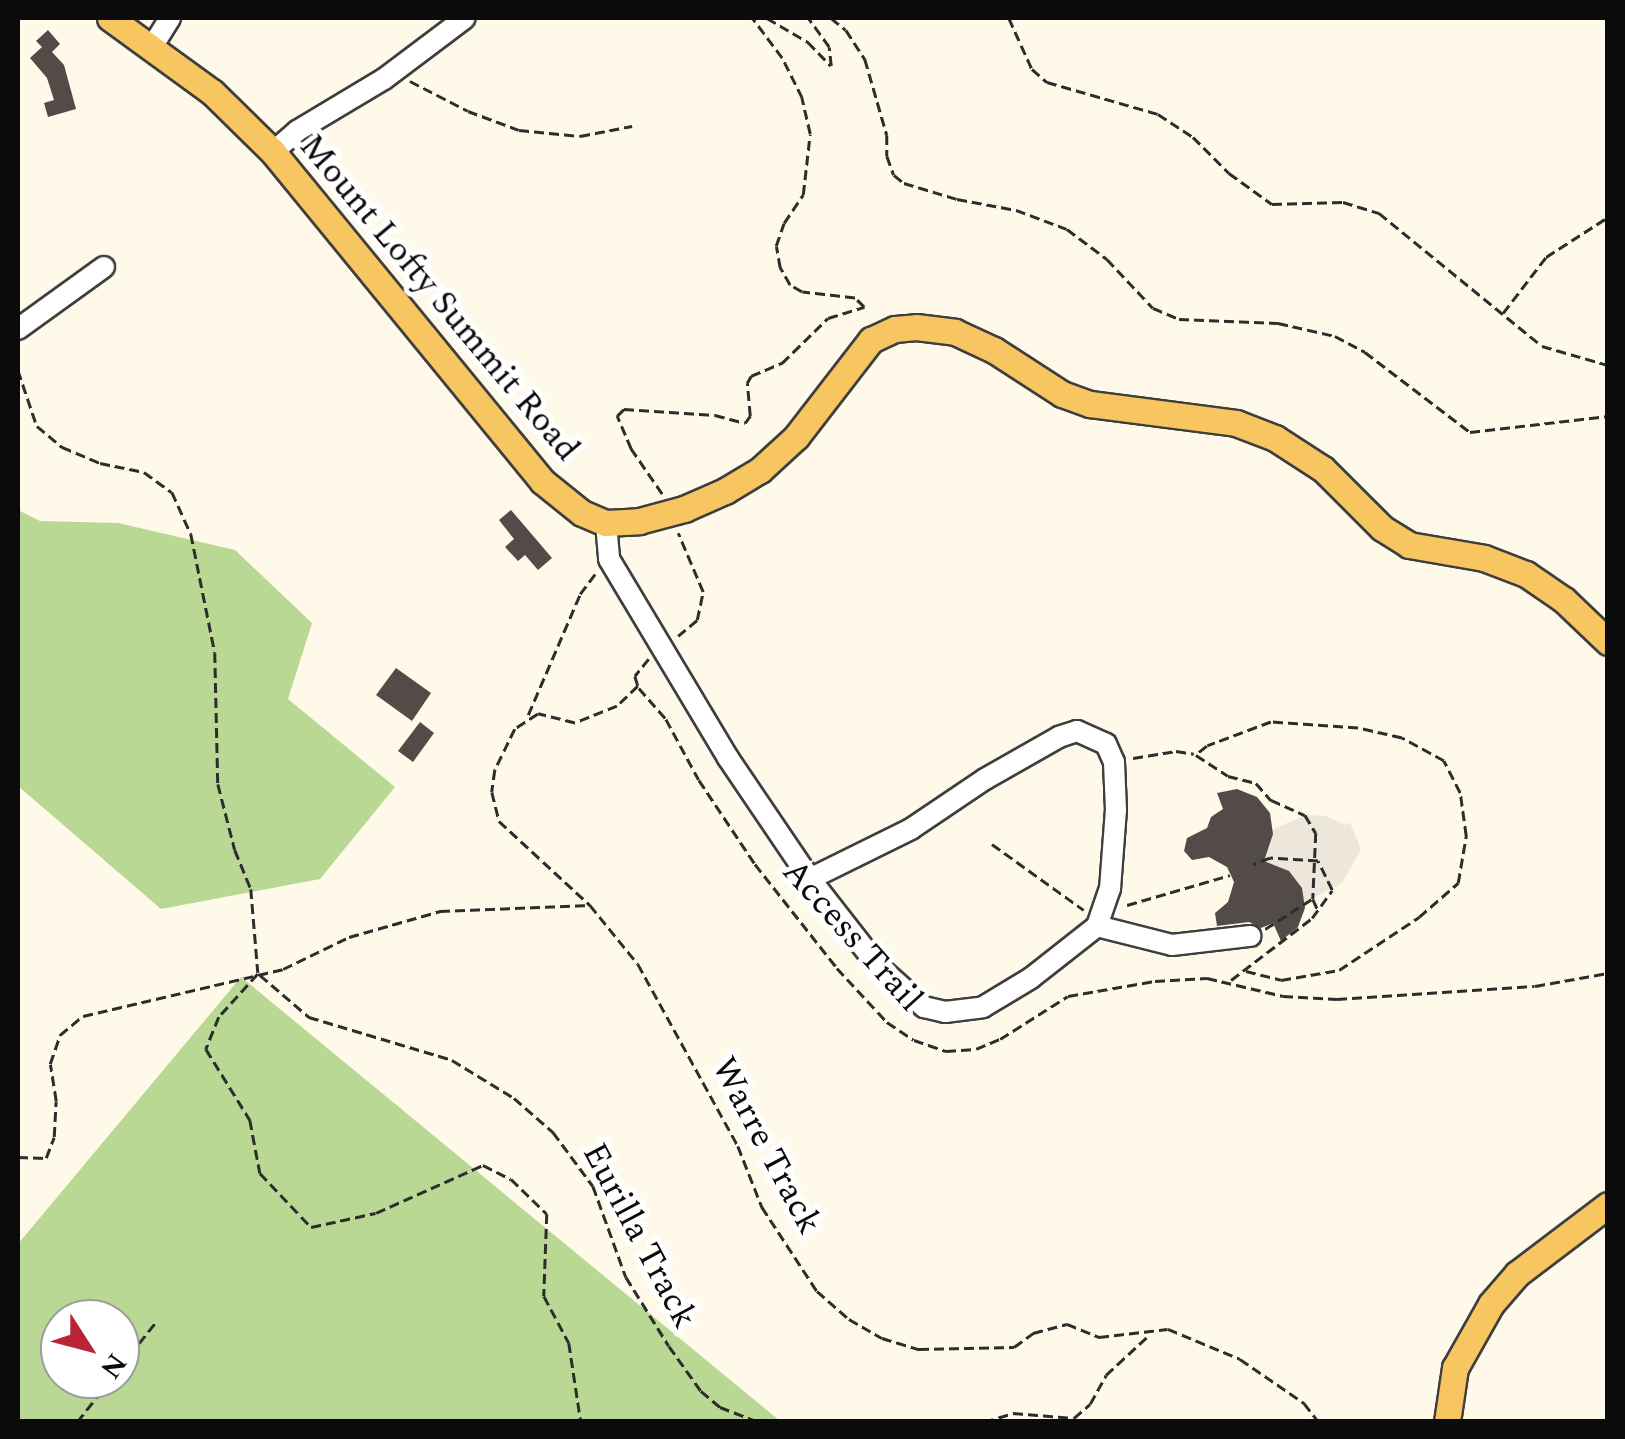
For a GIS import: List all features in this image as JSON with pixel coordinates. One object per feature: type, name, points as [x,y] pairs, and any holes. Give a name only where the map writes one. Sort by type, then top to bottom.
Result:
[{"type":"main road","name":"Mount Lofty Summit Road","points":[[110,18],[212,92],[273,152],[542,481],[582,514],[606,522]]},
{"type":"main road","points":[[606,522],[639,521],[684,509],[760,470],[796,437],[871,340],[895,329],[916,327],[955,332],[994,350],[1062,394],[1090,404],[1236,423],[1275,438],[1323,469],[1382,528],[1409,545],[1484,558],[1526,574],[1564,600],[1608,642]]},
{"type":"main road","points":[[1446,1422],[1455,1368],[1491,1304],[1517,1274],[1608,1205]]},
{"type":"lane","points":[[152,47],[170,18]]},
{"type":"lane","points":[[273,152],[297,131],[394,72],[465,18]]},
{"type":"lane","points":[[18,329],[104,267]]},
{"type":"lane","points":[[606,522],[608,559],[728,758],[810,879],[878,966],[924,1007],[944,1012],[983,1007],[1031,978],[1097,926],[1110,889],[1116,810],[1114,762],[1106,744],[1076,731],[985,779],[911,829],[810,879]]},
{"type":"lane","points":[[1097,926],[1172,945],[1250,936]]},
{"type":"path","points":[[745,423],[750,416],[747,383],[751,376],[782,363],[828,318],[842,310],[858,311],[864,307],[855,298],[802,292],[790,285],[780,268],[776,246],[784,223],[803,195],[810,134],[802,98],[782,58],[751,18]]},
{"type":"path","points":[[767,18],[808,42],[824,64],[831,66],[828,47],[808,18]]},
{"type":"path","points":[[831,18],[846,30],[866,59],[887,136],[887,156],[894,174],[904,182],[957,199],[1016,210],[1067,230],[1106,259],[1153,308],[1179,319],[1278,322],[1335,336],[1377,361],[1470,432],[1608,416]]},
{"type":"path","points":[[1009,18],[1032,69],[1048,82],[1158,114],[1193,137],[1229,173],[1272,204],[1344,202],[1379,213],[1542,346],[1608,365]]},
{"type":"path","points":[[394,72],[468,112],[520,130],[580,136],[632,126]]},
{"type":"path","points":[[1502,314],[1546,258],[1608,217]]},
{"type":"path","points":[[18,370],[37,426],[62,447],[100,463],[144,472],[172,492],[191,534],[215,653],[218,784],[235,850],[251,888],[258,974],[218,1017],[206,1048],[250,1120],[260,1173],[311,1227],[376,1213],[483,1165],[511,1179],[547,1214],[544,1296],[569,1344],[581,1422]]},
{"type":"path","name":"Warre Track","points":[[608,559],[580,594],[528,717],[515,728],[494,770],[492,792],[499,821],[590,905],[638,964],[670,1017],[778,1235],[817,1291],[849,1319],[882,1338],[919,1349],[1014,1346],[1033,1333],[1067,1324],[1099,1337],[1168,1329],[1212,1344],[1304,1403],[1319,1422]]},
{"type":"path","points":[[528,717],[538,714],[576,724],[618,706],[638,686],[635,676],[662,647]]},
{"type":"path","name":"Access Trail","points":[[638,686],[666,719],[699,780],[755,864],[837,968],[887,1022],[914,1040],[946,1051],[976,1049],[1068,996],[1156,981],[1230,981],[1283,996],[1336,999],[1536,986],[1608,974]]},
{"type":"path","points":[[1196,755],[1224,737],[1271,722],[1358,728],[1402,738],[1444,761],[1460,793],[1466,836],[1458,883],[1419,917],[1339,970],[1281,980],[1246,970]]},
{"type":"path","points":[[1114,762],[1176,751],[1196,755],[1228,776],[1256,784],[1271,800],[1304,814],[1316,833],[1318,861],[1312,899],[1318,910]]},
{"type":"path","points":[[1252,865],[1270,858],[1318,861]]},
{"type":"path","points":[[1230,981],[1318,910],[1332,890],[1318,861]]},
{"type":"path","points":[[1219,880],[1230,875]]},
{"type":"path","points":[[1250,936],[1312,899]]},
{"type":"path","points":[[18,1157],[46,1158],[54,1136],[56,1101],[50,1064],[60,1035],[83,1016],[282,969],[349,937],[440,911],[590,905]]},
{"type":"path","name":"Eurilla Track","points":[[258,974],[309,1018],[452,1060],[514,1098],[553,1132],[592,1186],[626,1278],[668,1346],[701,1391],[720,1408],[759,1422]]},
{"type":"path","points":[[140,1342],[155,1324]]},
{"type":"path","points":[[984,1422],[1013,1413],[1074,1418],[1090,1404],[1106,1375],[1150,1334]]},
{"type":"path","points":[[77,1422],[95,1399]]},
{"type":"green space","points":[[18,510],[40,521],[118,523],[235,550],[312,623],[288,699],[395,787],[320,879],[161,909],[18,786]]},
{"type":"green space","points":[[241,977],[780,1421],[18,1421],[18,1244]]},
{"type":"shaded area","points":[[1305,815],[1325,816],[1346,825],[1350,822],[1361,850],[1342,883],[1304,903],[1302,888],[1289,871],[1253,866],[1274,829]]},
{"type":"building","points":[[48,30],[60,44],[52,52],[64,65],[76,109],[48,117],[44,103],[54,100],[47,78],[30,58],[42,47],[36,41]]},
{"type":"building","points":[[511,510],[552,558],[538,570],[525,555],[518,561],[505,547],[514,539],[499,520]]},
{"type":"building","points":[[396,668],[431,693],[412,721],[376,695]]},
{"type":"building","points":[[420,722],[434,733],[413,762],[398,751]]},
{"type":"building","points":[[1237,789],[1257,797],[1270,813],[1273,834],[1264,861],[1289,871],[1302,888],[1305,908],[1298,927],[1281,941],[1273,923],[1261,928],[1249,922],[1217,926],[1215,913],[1228,902],[1234,882],[1227,867],[1209,857],[1192,860],[1184,851],[1187,838],[1207,828],[1211,817],[1223,809],[1217,793]]}]
